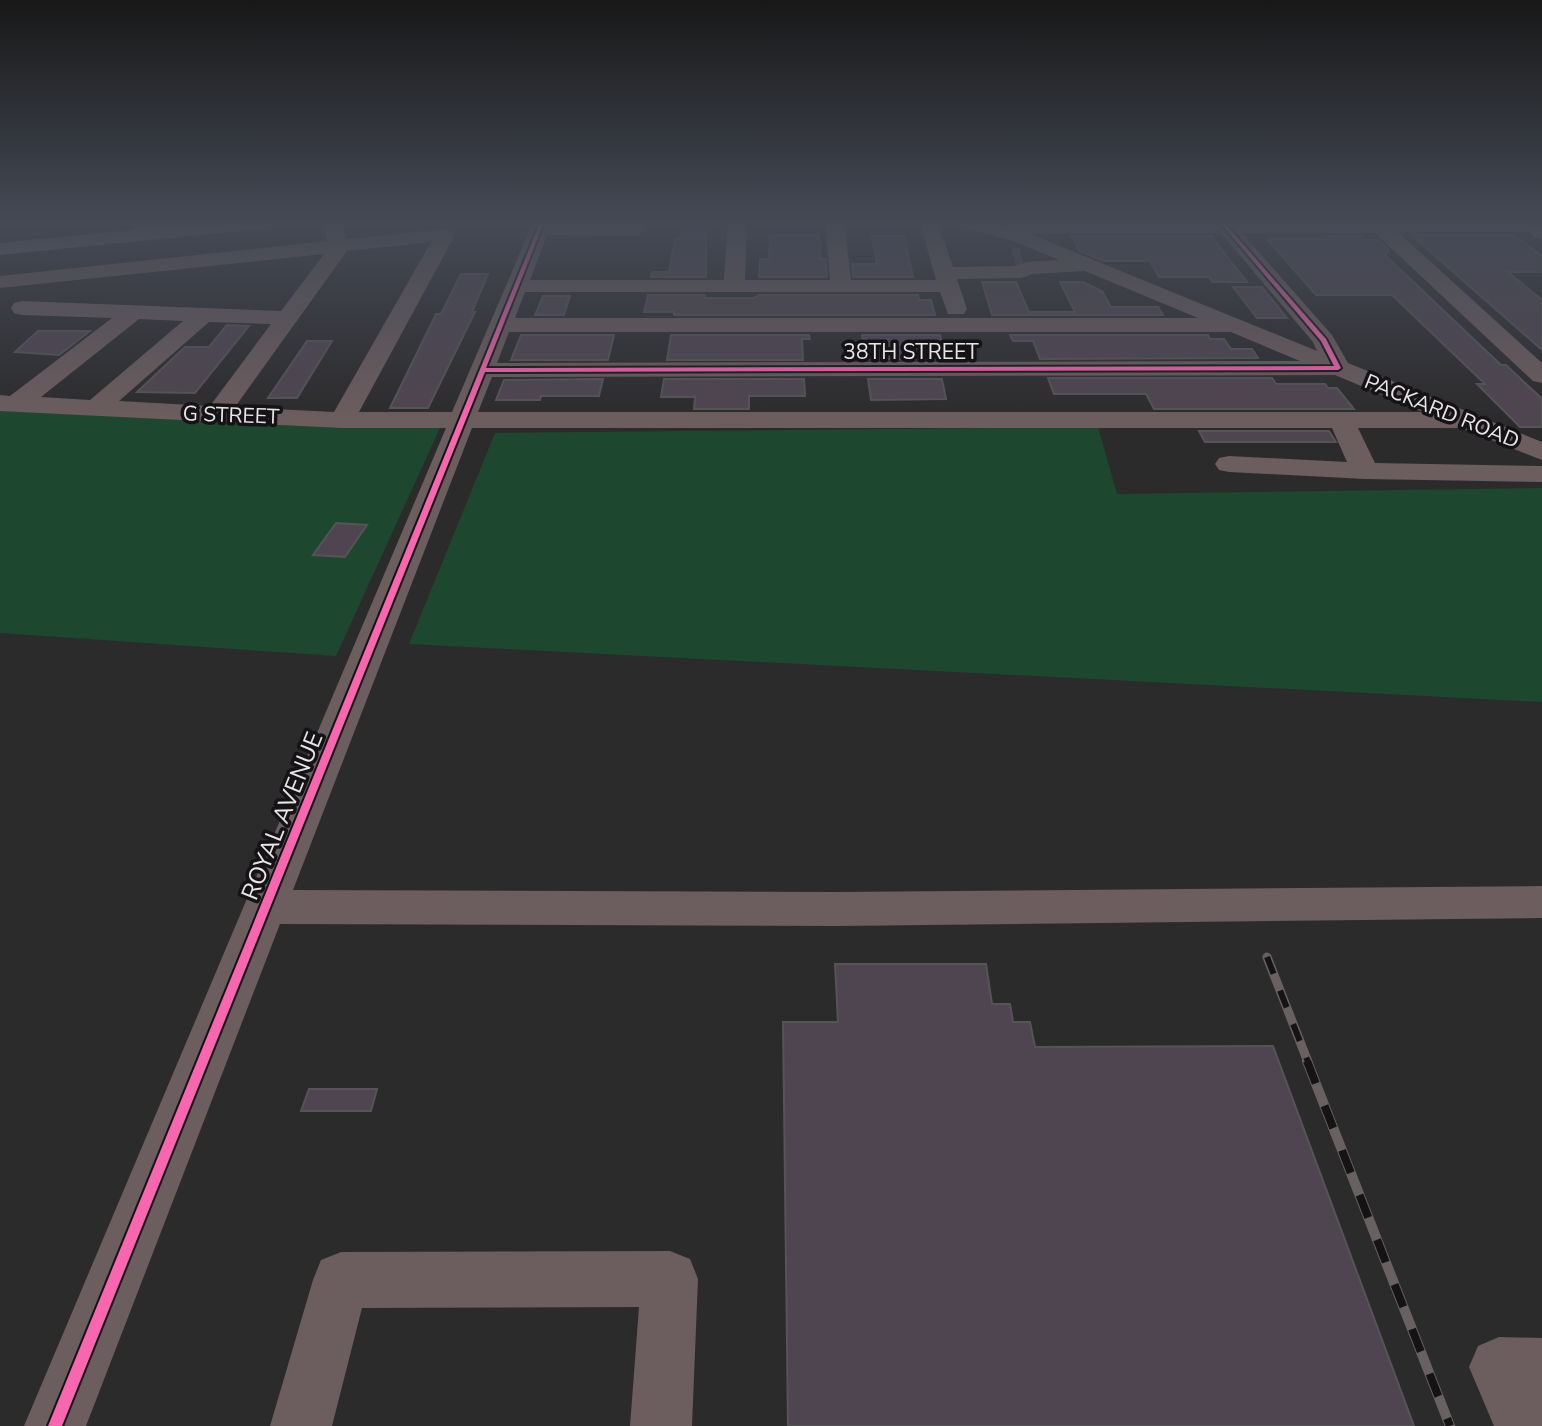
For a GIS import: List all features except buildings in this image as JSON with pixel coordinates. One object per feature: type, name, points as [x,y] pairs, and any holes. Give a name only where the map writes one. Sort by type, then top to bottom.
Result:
[{"type":"street","points":[[0,323],[52,287]]},
{"type":"street","points":[[216,415],[311,287]]},
{"type":"street","points":[[342,419],[416,287]]},
{"type":"street","name":"ROYAL AVENUE","points":[[55,1426],[517,287]]},
{"type":"street","points":[[950,287],[990,419]]},
{"type":"street","name":"PACKARD ROAD","points":[[1141,287],[1465,419],[1529,441],[1542,452]]},
{"type":"street","points":[[1278,287],[1324,340],[1338,368]]},
{"type":"street","points":[[1446,287],[1542,376]]},
{"type":"street","points":[[22,308],[288,318]]},
{"type":"street","points":[[8,404],[134,312]]},
{"type":"street","points":[[95,409],[203,315]]},
{"type":"street","points":[[501,325],[1232,325]]},
{"type":"street","name":"38TH STREET","points":[[483,370],[1338,368]]},
{"type":"street","name":"G STREET","points":[[8,404],[342,419],[1465,419]]},
{"type":"street","points":[[1340,419],[1365,471]]},
{"type":"street","points":[[1229,464],[1365,471],[1542,474]]},
{"type":"street","points":[[266,907],[837,909],[1542,902]]},
{"type":"street","points":[[301,1426],[341,1280],[670,1279],[661,1426]]},
{"type":"street","points":[[1525,1426],[1499,1367],[1542,1367]]},
{"type":"green space","points":[[0,410],[440,428],[336,656],[0,633]]},
{"type":"green space","points":[[1098,427],[1117,494],[1542,488],[1542,702],[409,644],[495,433]]},
{"type":"railway","points":[[1267,957],[1308,1062]]},
{"type":"railway","points":[[1307,1061],[1450,1426]]},
{"type":"cycle path","points":[[55,1426],[516,287]]},
{"type":"cycle path","points":[[483,370],[1338,368],[1324,340],[1278,287]]}]
